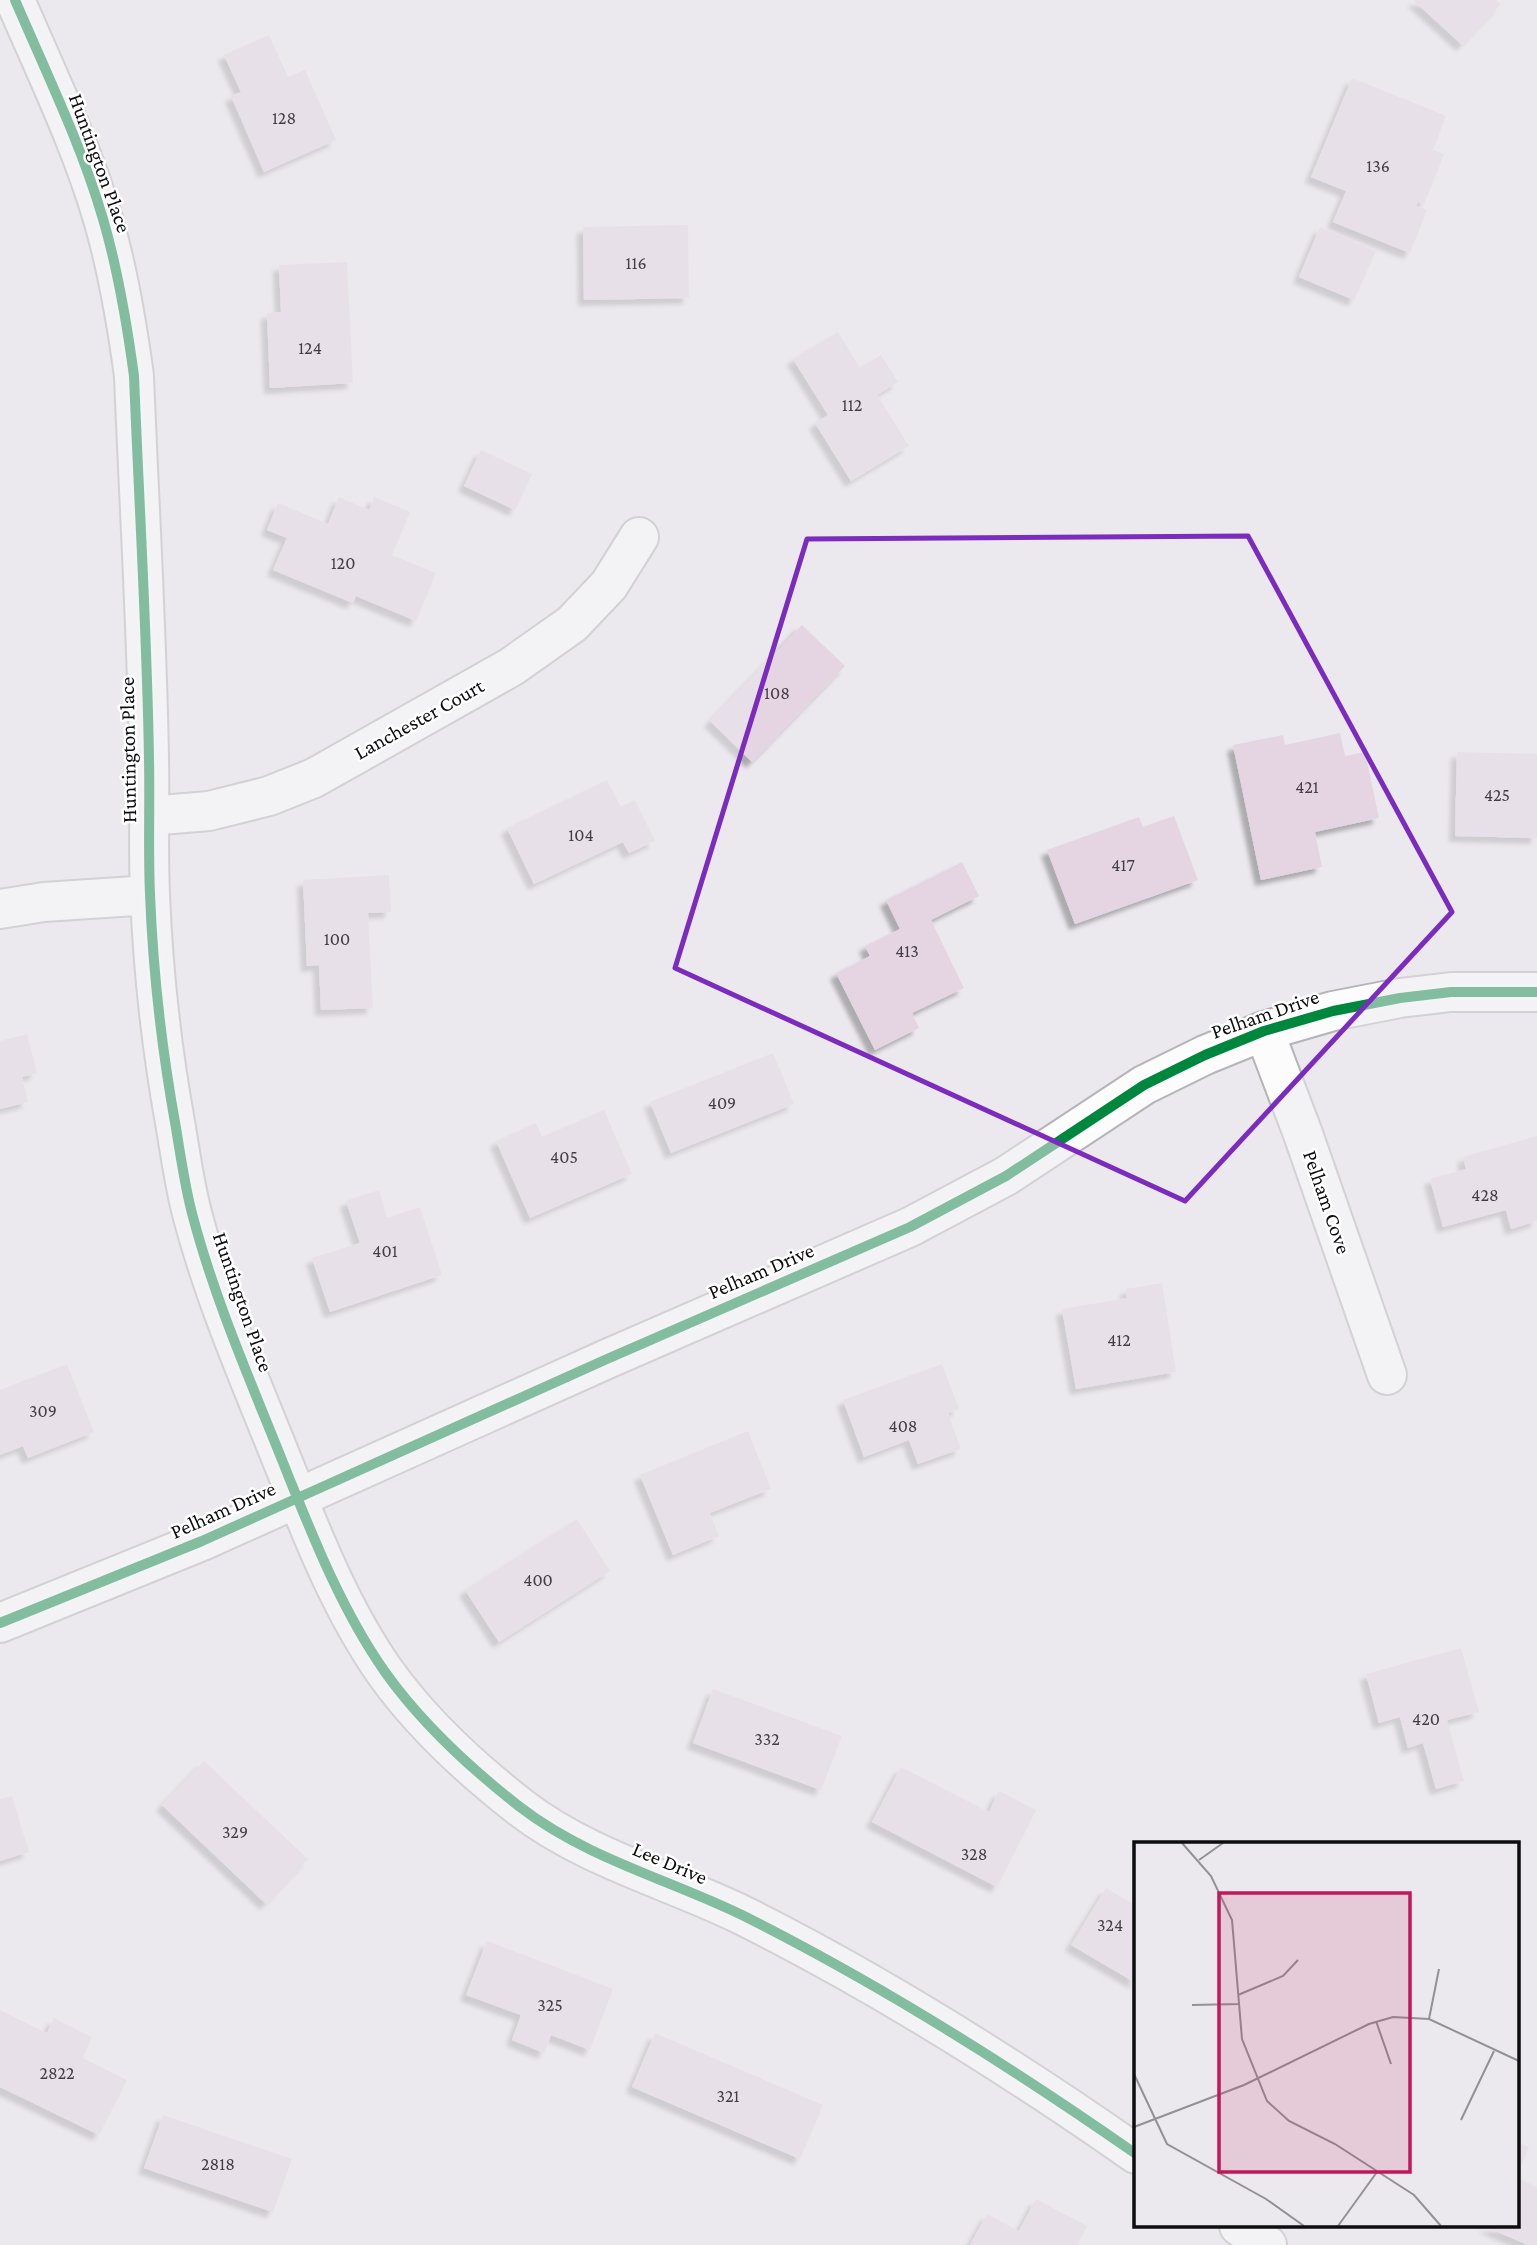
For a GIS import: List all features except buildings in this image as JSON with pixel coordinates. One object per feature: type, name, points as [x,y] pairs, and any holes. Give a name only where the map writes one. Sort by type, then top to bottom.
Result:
[{"type":"street","name":"Huntington Place","points":[[15,0],[76,141],[103,219],[126,317],[134,376],[150,761],[150,895],[162,1049],[193,1218],[233,1339],[298,1498]]},
{"type":"street","name":"Lanchester Court","points":[[149,816],[209,811],[280,792],[314,778],[488,681],[572,624],[608,585],[639,537]]},
{"type":"street","points":[[0,909],[44,902],[150,895]]},
{"type":"street","name":"Pelham Drive","points":[[0,1623],[202,1541],[607,1359],[910,1227],[1006,1176],[1144,1085],[1205,1055],[1264,1031],[1333,1011],[1400,998],[1451,992],[1537,992]]},
{"type":"street","name":"Pelham Cove","points":[[1264,1031],[1387,1375]]},
{"type":"street","name":"Lee Drive","points":[[298,1498],[346,1607],[385,1672],[442,1739],[523,1809],[559,1834],[588,1849],[737,1913],[859,1976],[1049,2094],[1134,2153]]},
{"type":"street","points":[[1243,2228],[1267,2245]]},
{"type":"highlighted area","points":[[1248,536],[1452,912],[1185,1201],[675,968],[807,539]]},
{"type":"cycle path","points":[[15,0],[62,108],[103,219],[122,297],[134,376],[147,663],[149,877],[153,953],[166,1070],[181,1162],[202,1248],[234,1340],[340,1596],[385,1672],[415,1710],[483,1777],[545,1825],[628,1867],[742,1915],[844,1969],[944,2027],[1134,2153]]},
{"type":"cycle path","points":[[0,1623],[202,1541],[607,1359],[910,1227],[1006,1176],[1144,1085],[1205,1055],[1264,1031],[1333,1011],[1400,998],[1451,992],[1537,992]]}]
